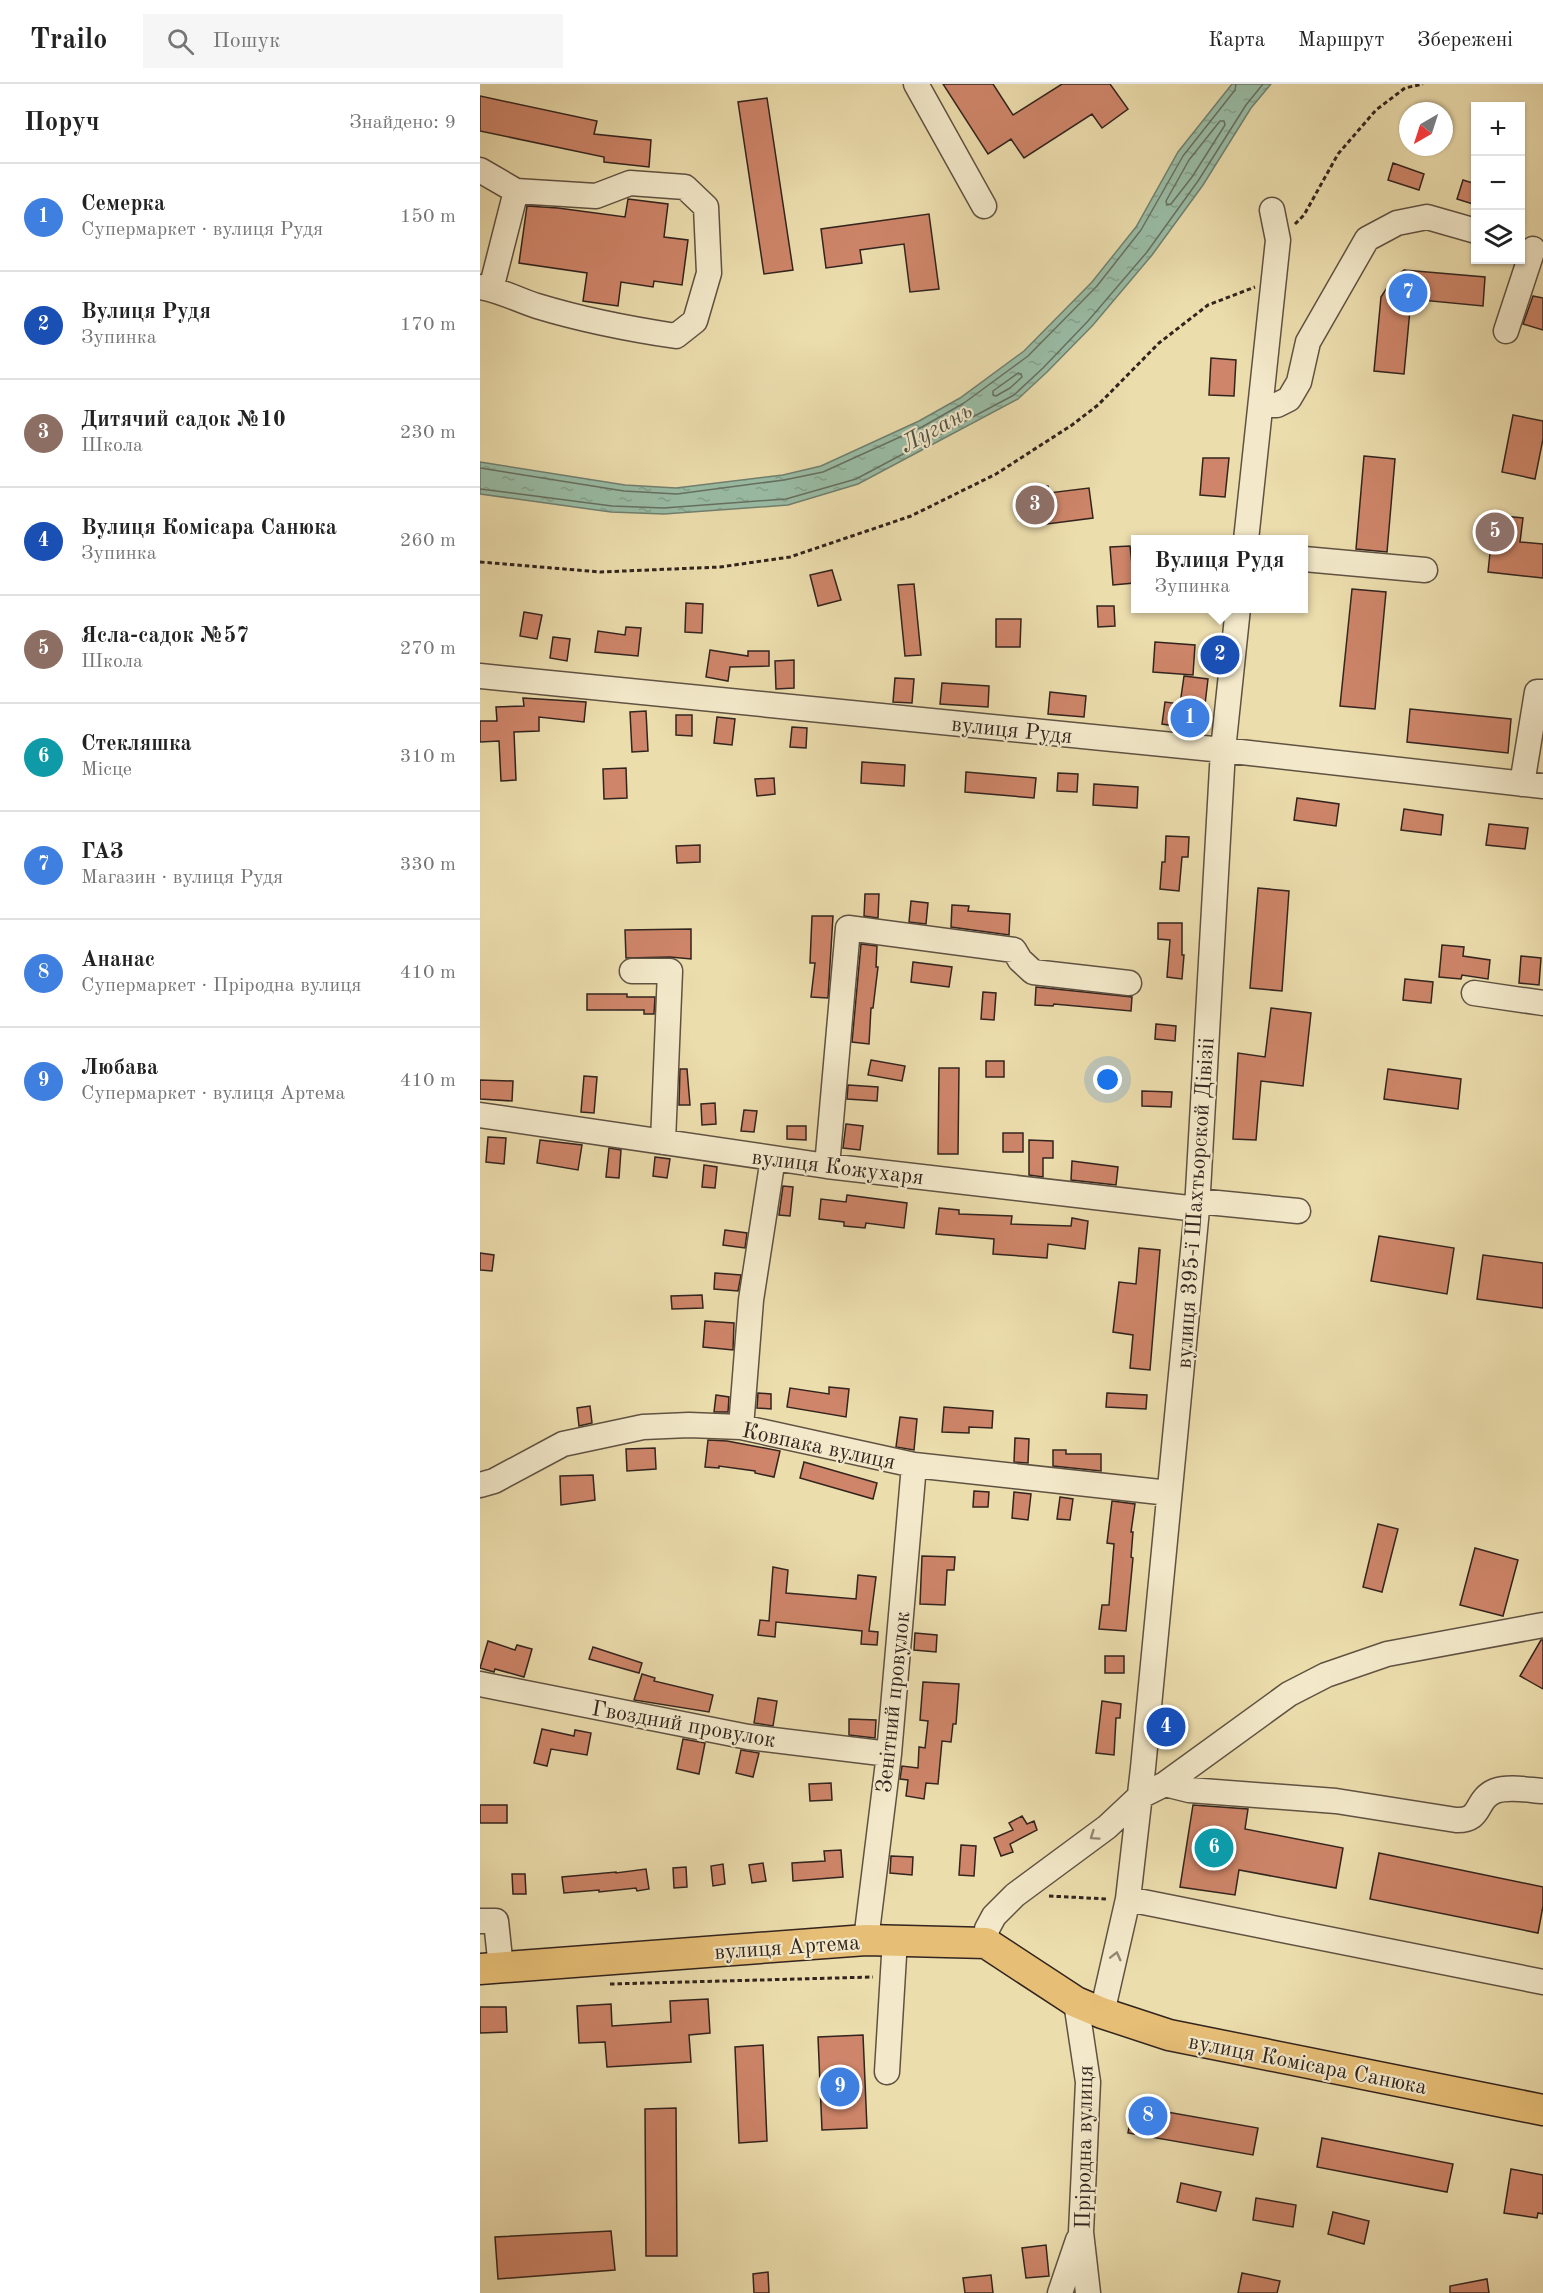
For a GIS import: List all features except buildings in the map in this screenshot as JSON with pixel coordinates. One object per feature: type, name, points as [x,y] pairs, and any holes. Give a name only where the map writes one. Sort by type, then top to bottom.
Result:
[{"type":"main road","name":"вулиця Артема","points":[[491,1968],[880,1939],[986,1943]]},
{"type":"main road","points":[[986,1943],[1089,2007]]},
{"type":"main road","name":"вулиця Комісара Санюка","points":[[1089,2007],[1169,2035],[1543,2110]]},
{"type":"street","points":[[916,84],[984,206]]},
{"type":"street","points":[[480,170],[516,191],[596,196],[630,183],[685,187],[706,207],[709,273],[695,321],[676,336],[609,325],[536,305],[486,288],[516,191]]},
{"type":"street","points":[[1247,535],[1275,279],[1278,240],[1272,210]]},
{"type":"street","points":[[1261,405],[1277,405],[1289,399],[1299,382],[1308,342],[1367,239],[1396,223],[1427,217],[1471,230]]},
{"type":"street","points":[[1506,331],[1532,249]]},
{"type":"street","points":[[1308,560],[1425,570]]},
{"type":"street","name":"вулиця 395-ї Шахтьорской Дівізіі","points":[[1089,2007],[1128,1899],[1139,1797],[1197,1205],[1223,750],[1238,613]]},
{"type":"street","name":"вулиця Рудя","points":[[480,676],[1223,750],[1533,785]]},
{"type":"street","points":[[1533,785],[1538,692],[1543,692]]},
{"type":"street","points":[[827,1166],[848,928],[1014,950],[1020,960],[1033,972],[1129,983]]},
{"type":"street","points":[[632,971],[670,971],[663,1142]]},
{"type":"street","points":[[1474,993],[1543,1003]]},
{"type":"street","name":"вулиця Кожухаря","points":[[480,1115],[827,1166],[1197,1205],[1298,1211]]},
{"type":"street","points":[[741,1427],[750,1300],[773,1158]]},
{"type":"street","name":"Ковпака вулиця","points":[[480,1485],[494,1481],[563,1444],[643,1427],[689,1425],[741,1427],[914,1465],[1168,1493]]},
{"type":"street","name":"Зенітний провулок","points":[[887,2072],[893,1976],[880,1939],[888,1754],[914,1465]]},
{"type":"street","points":[[986,1943],[987,1929],[994,1916],[1016,1894],[1107,1827],[1139,1797],[1165,1784],[1289,1694],[1326,1675],[1387,1654],[1543,1625]]},
{"type":"street","name":"Гвоздний провулок","points":[[480,1684],[748,1737],[888,1754]]},
{"type":"street","points":[[1165,1784],[1189,1790],[1336,1802],[1467,1821],[1476,1814],[1481,1803],[1492,1792],[1503,1789],[1543,1791]]},
{"type":"street","points":[[1128,1899],[1543,1982]]},
{"type":"street","points":[[480,1921],[496,1921],[491,1968]]},
{"type":"street","name":"Пріродна вулиця","points":[[1088,2293],[1081,2232],[1089,2007]]},
{"type":"street","points":[[1060,2293],[1081,2232]]},
{"type":"path","points":[[1278,240],[1304,215],[1338,154],[1376,110],[1405,88],[1423,84]]},
{"type":"path","points":[[480,562],[601,572],[720,567],[790,557],[911,516],[996,474],[1072,425],[1098,405],[1159,343],[1208,305],[1275,279]]},
{"type":"path","points":[[1049,1896],[1128,1899]]},
{"type":"path","points":[[610,1984],[893,1976]]},
{"type":"water","name":"Лугань","points":[[1232,84],[1271,84],[1251,108],[1203,185],[1152,255],[1093,325],[1018,399],[858,484],[788,505],[664,514],[611,512],[480,494],[480,462],[625,485],[676,488],[783,475],[821,466],[919,421],[960,398],[1024,351],[1092,282],[1136,227],[1178,152]]},
{"type":"place","name":"ГАЗ","points":[[1408,293]]},
{"type":"place","name":"Дитячий садок №10","points":[[1035,505]]},
{"type":"place","name":"Ясла-садок №57","points":[[1495,532]]},
{"type":"place","name":"Вулиця Рудя","points":[[1220,655]]},
{"type":"place","name":"Семерка","points":[[1190,718]]},
{"type":"place","name":"Вулиця Комісара Санюка","points":[[1166,1727]]},
{"type":"place","name":"Стекляшка","points":[[1214,1848]]},
{"type":"place","name":"Любава","points":[[840,2087]]},
{"type":"place","name":"Ананас","points":[[1148,2116]]}]
